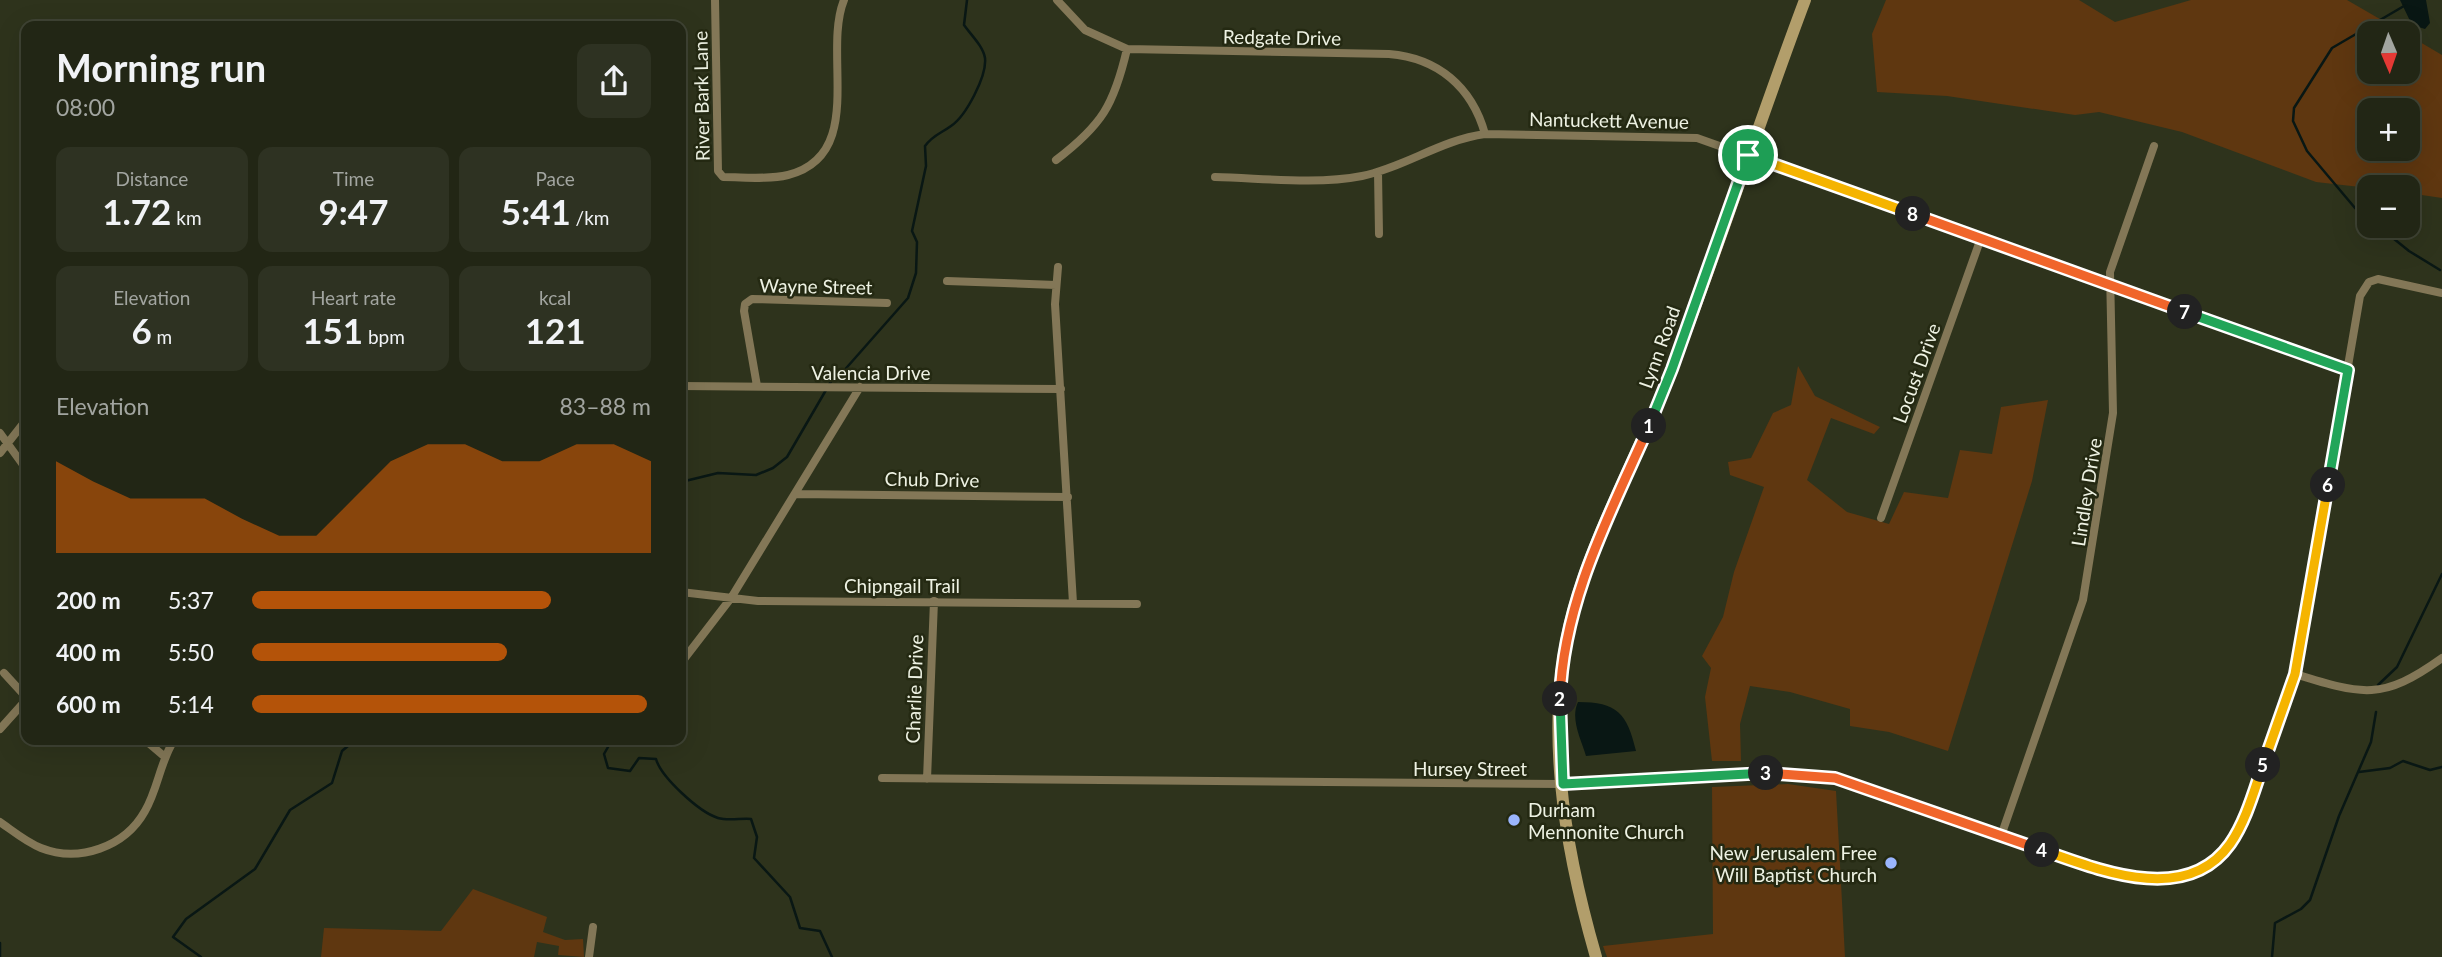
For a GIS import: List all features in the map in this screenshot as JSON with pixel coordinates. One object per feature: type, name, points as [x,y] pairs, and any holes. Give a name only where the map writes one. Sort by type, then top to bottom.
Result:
[{"type":"street","name":"River Bark Lane","points":[[715,0],[718,172],[723,177],[789,174],[811,164],[827,148],[838,115],[837,33],[844,0]]},
{"type":"street","name":"Redgate Drive","points":[[1057,0],[1085,30],[1127,49],[1403,55],[1433,65],[1457,82],[1475,106],[1485,134]]},
{"type":"street","name":"Lynn Road","points":[[1596,957],[1576,876],[1563,784],[1560,682],[1574,606],[1589,562],[1672,369],[1805,0]]},
{"type":"street","points":[[1056,160],[1081,141],[1105,116],[1119,87],[1127,49]]},
{"type":"street","name":"Nantuckett Avenue","points":[[1215,177],[1341,179],[1378,172],[1451,141],[1485,134],[1683,135],[1748,155],[2348,370]]},
{"type":"street","name":"Lindley Drive","points":[[2001,835],[2074,627],[2087,578],[2113,413],[2109,284],[2112,263],[2154,146]]},
{"type":"street","points":[[1378,172],[1379,234]]},
{"type":"street","name":"Locust Drive","points":[[1881,518],[1981,239]]},
{"type":"street","points":[[1058,267],[1056,285],[1073,603]]},
{"type":"street","points":[[2442,293],[2386,280],[2368,282],[2360,296],[2295,674],[2347,689],[2380,691],[2402,683],[2442,658]]},
{"type":"street","points":[[947,281],[1056,285]]},
{"type":"street","name":"Wayne Street","points":[[757,386],[744,311],[746,304],[752,299],[887,303]]},
{"type":"street","name":"Valencia Drive","points":[[686,386],[1061,389]]},
{"type":"street","points":[[686,656],[731,598],[860,387]]},
{"type":"street","points":[[0,453],[21,426]]},
{"type":"street","points":[[0,433],[21,462]]},
{"type":"street","name":"Chub Drive","points":[[795,494],[1068,497]]},
{"type":"street","name":"Chipngail Trail","points":[[686,593],[758,601],[1138,604]]},
{"type":"street","name":"Charlie Drive","points":[[927,779],[934,601]]},
{"type":"street","points":[[5,673],[21,693]]},
{"type":"street","name":"Hursey Street","points":[[882,778],[1563,784],[1741,773],[1809,774],[1859,785],[2001,835],[2141,878],[2179,876],[2206,865],[2223,852],[2239,829],[2295,674]]},
{"type":"street","points":[[0,729],[21,705]]},
{"type":"street","points":[[151,745],[165,757]]},
{"type":"street","points":[[0,822],[36,846],[50,851],[79,853],[101,849],[118,839],[144,813],[171,745]]},
{"type":"street","points":[[589,957],[593,927]]},
{"type":"shaded area","points":[[1886,0],[2079,0],[2115,22],[2191,0],[2347,0],[2383,21],[2357,21],[2357,84],[2420,84],[2420,42],[2442,55],[2442,198],[2420,195],[2420,175],[2357,175],[2357,187],[2316,182],[2182,132],[2099,112],[2075,115],[1947,96],[1877,92],[1872,34]]},
{"type":"shaded area","points":[[2400,0],[2426,0],[2430,23],[2425,29],[2420,27],[2420,21],[2410,21]]},
{"type":"shaded area","points":[[1798,366],[1815,396],[1880,427],[1874,434],[1831,418],[1807,480],[1847,512],[1889,524],[1904,492],[1948,498],[1960,450],[1992,454],[2001,407],[2048,400],[2032,481],[1948,751],[1889,732],[1850,726],[1850,709],[1790,692],[1750,686],[1740,724],[1741,761],[1712,761],[1705,697],[1711,668],[1702,656],[1723,617],[1734,572],[1764,487],[1730,475],[1728,462],[1751,458],[1773,413],[1791,405]]},
{"type":"shaded area","points":[[1578,702],[1602,704],[1618,712],[1629,727],[1636,751],[1586,756],[1576,722]]},
{"type":"shaded area","points":[[1788,784],[1836,791],[1845,957],[1607,957],[1603,946],[1713,934],[1712,787]]},
{"type":"shaded area","points":[[473,889],[547,917],[543,932],[565,940],[583,939],[584,957],[558,955],[559,946],[537,942],[534,957],[321,957],[324,928],[441,931]]},
{"type":"waterway","points":[[686,481],[718,473],[756,475],[773,468],[787,457],[833,378],[841,374],[908,298],[916,273],[917,242],[912,231],[926,166],[925,146],[963,114],[979,85],[985,66],[982,49],[964,25],[967,0]]},
{"type":"waterway","points":[[2357,209],[2307,151],[2293,121],[2294,108],[2332,48],[2404,6]]},
{"type":"waterway","points":[[2393,238],[2440,270]]},
{"type":"waterway","points":[[2378,685],[2397,667],[2442,574]]},
{"type":"waterway","points":[[2272,957],[2275,923],[2301,909],[2310,900],[2339,816],[2371,742],[2376,712]]},
{"type":"waterway","points":[[201,957],[173,937],[186,919],[255,869],[290,810],[332,783],[342,751],[349,745]]},
{"type":"waterway","points":[[609,745],[604,754],[608,768],[630,771],[639,758],[656,759],[673,784],[701,809],[722,819],[751,819],[757,837],[754,858],[790,897],[800,928],[820,931],[832,957]]},
{"type":"waterway","points":[[2359,772],[2390,768],[2403,761],[2430,770],[2442,767]]},
{"type":"waterway","points":[[0,943],[0,957]]},
{"type":"place","name":"Durham Mennonite Church","points":[[1514,820]]},
{"type":"place","name":"New Jerusalem Free Will Baptist Church","points":[[1891,863]]},
{"type":"route","points":[[1748,155],[2348,370],[2295,674],[2239,829],[2223,852],[2195,872],[2151,879],[2126,876],[1823,775],[1741,773],[1563,784],[1560,682],[1574,606],[1589,562],[1672,369],[1748,155]]}]
